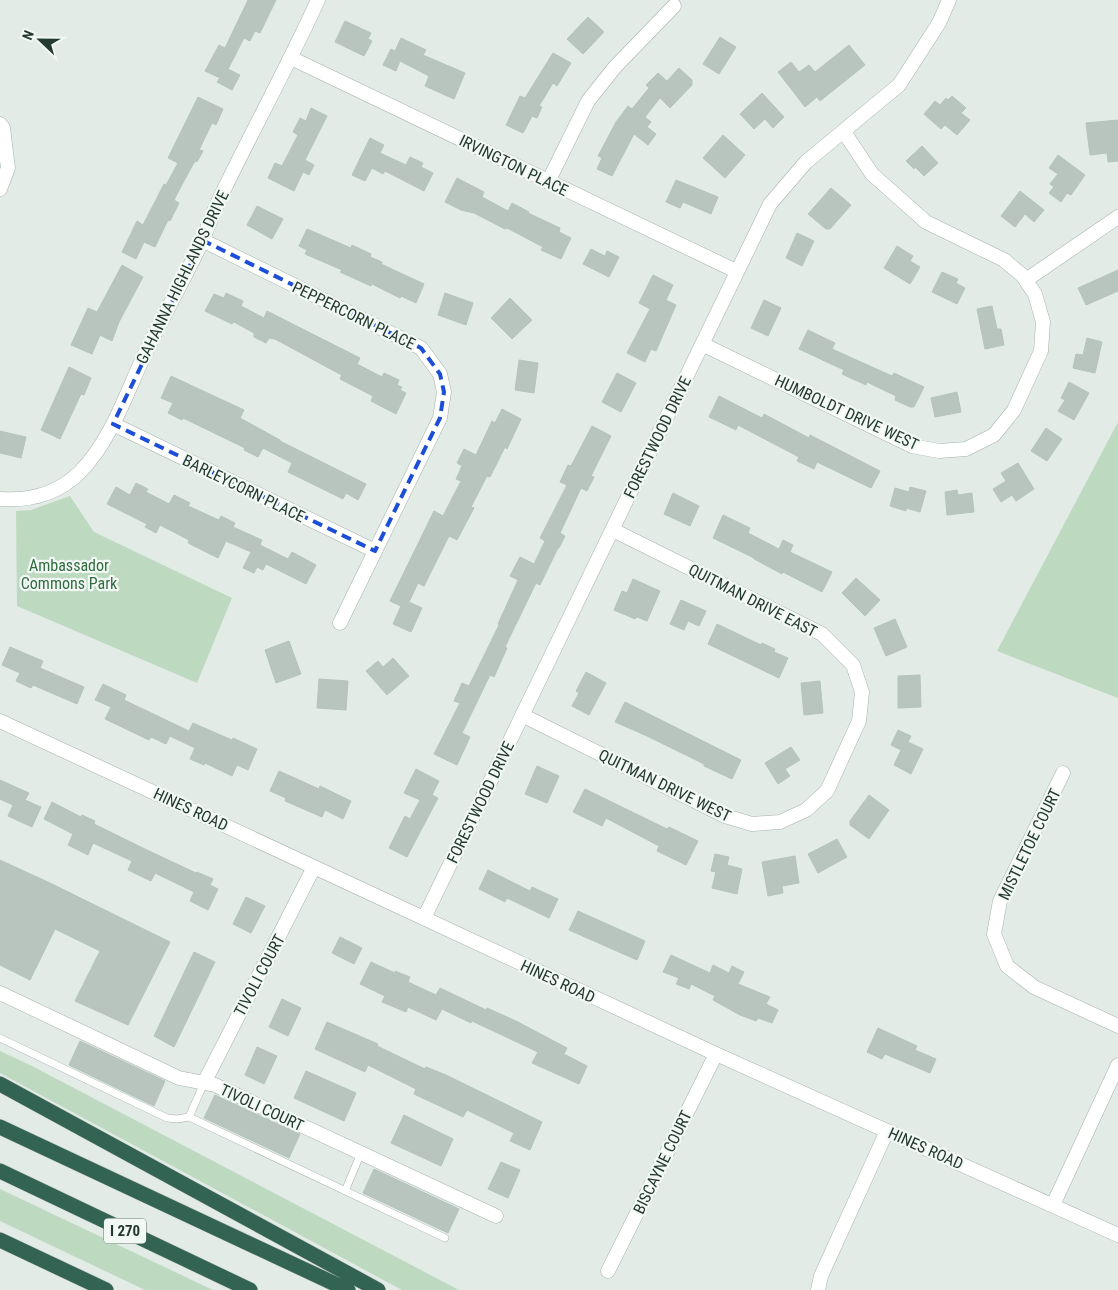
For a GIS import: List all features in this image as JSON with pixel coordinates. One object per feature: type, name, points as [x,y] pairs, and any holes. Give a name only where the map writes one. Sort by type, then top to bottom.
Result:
[{"type":"highway","points":[[0,1084],[378,1290]]},
{"type":"highway","points":[[0,1127],[348,1290]]},
{"type":"highway","name":"I 270","points":[[0,1171],[250,1290]]},
{"type":"highway","points":[[0,1240],[106,1290]]},
{"type":"street","name":"GAHANNA HIGHLANDS DRIVE","points":[[0,499],[18,500],[38,496],[61,488],[79,473],[99,449],[113,424],[219,201],[318,0]]},
{"type":"street","name":"FORESTWOOD DRIVE","points":[[424,918],[770,204],[806,162],[899,85],[939,23],[949,0]]},
{"type":"street","points":[[548,182],[588,101],[615,67],[674,6]]},
{"type":"street","name":"IRVINGTON PLACE","points":[[291,58],[736,271]]},
{"type":"street","points":[[0,124],[3,128],[8,168],[0,189]]},
{"type":"street","points":[[844,132],[872,174],[926,222],[1004,260],[1026,280],[1118,217]]},
{"type":"street","name":"PEPPERCORN PLACE","points":[[202,240],[421,348],[440,374],[444,392],[440,418],[340,623]]},
{"type":"street","name":"HUMBOLDT DRIVE WEST","points":[[702,344],[912,446],[939,452],[966,449],[994,435],[1014,410],[1041,352],[1043,322],[1035,294],[1026,280]]},
{"type":"street","name":"BARLEYCORN PLACE","points":[[113,424],[375,551]]},
{"type":"street","name":"QUITMAN DRIVE EAST","points":[[613,530],[822,634],[853,665],[862,692],[859,721],[843,756]]},
{"type":"street","name":"QUITMAN DRIVE WEST","points":[[522,716],[725,816],[752,824],[780,822],[806,810],[826,790],[843,756]]},
{"type":"street","name":"HINES ROAD","points":[[0,720],[716,1054],[1118,1235]]},
{"type":"street","name":"MISTLETOE COURT","points":[[1063,773],[1000,901],[994,934],[1006,966],[1034,987],[1118,1026]]},
{"type":"street","name":"TIVOLI COURT","points":[[204,1083],[314,867]]},
{"type":"street","name":"TIVOLI COURT","points":[[0,993],[179,1078],[215,1085],[496,1216]]},
{"type":"street","name":"BISCAYNE COURT","points":[[608,1271],[716,1054]]},
{"type":"street","points":[[1053,1205],[1118,1065]]},
{"type":"street","points":[[818,1290],[821,1276],[887,1130]]},
{"type":"lane","points":[[0,1038],[167,1118],[189,1117],[445,1238]]},
{"type":"lane","points":[[189,1117],[204,1083]]},
{"type":"lane","points":[[345,1191],[361,1153]]},
{"type":"highlighted area","points":[[202,240],[421,348],[440,374],[444,392],[440,418],[375,551],[113,424]]},
{"type":"green space","points":[[1118,422],[1118,698],[997,651]]},
{"type":"green space","name":"Ambassador Commons Park","points":[[70,496],[94,532],[232,598],[197,683],[17,606],[16,511],[31,510]]},
{"type":"green space","points":[[0,1051],[459,1290],[402,1290],[0,1073]]},
{"type":"green space","points":[[0,1189],[213,1290],[145,1290],[0,1221]]},
{"type":"building","points":[[248,0],[276,0],[260,33],[255,31],[250,41],[244,38],[228,69],[240,75],[232,90],[217,82],[220,78],[205,71],[219,45],[225,48]]},
{"type":"building","points":[[588,17],[604,32],[583,54],[567,39]]},
{"type":"building","points":[[345,21],[371,33],[368,39],[372,41],[364,56],[335,42]]},
{"type":"building","points":[[720,37],[736,47],[719,74],[703,64]]},
{"type":"building","points":[[401,38],[426,50],[423,55],[465,73],[454,99],[425,86],[429,76],[400,61],[396,71],[383,65],[391,49],[395,51]]},
{"type":"building","points":[[849,45],[865,65],[820,101],[817,97],[805,107],[778,72],[791,62],[799,72],[809,65],[815,72]]},
{"type":"building","points":[[553,53],[571,63],[557,86],[553,83],[539,106],[542,107],[537,118],[532,116],[523,133],[506,125],[520,96],[525,98]]},
{"type":"building","points":[[679,68],[692,80],[692,85],[670,108],[660,98],[645,117],[651,122],[647,127],[656,134],[648,145],[634,134],[612,176],[597,169],[602,158],[598,156],[616,122],[628,106],[632,109],[649,88],[646,85],[658,73],[667,81]]},
{"type":"building","points":[[762,93],[784,117],[773,128],[765,119],[754,129],[740,114]]},
{"type":"building","points":[[952,96],[966,108],[961,113],[970,120],[957,135],[945,125],[941,129],[924,114],[935,101],[940,105],[946,98],[948,100]]},
{"type":"building","points":[[198,97],[223,109],[216,125],[212,123],[199,150],[203,151],[197,162],[195,161],[174,200],[179,203],[170,221],[168,220],[155,247],[144,242],[136,259],[122,252],[137,221],[143,225],[164,184],[166,185],[178,163],[168,158]]},
{"type":"building","points":[[311,108],[327,116],[305,160],[314,165],[309,175],[303,172],[294,191],[268,178],[275,163],[282,166],[298,135],[293,132],[300,118],[306,121]]},
{"type":"building","points":[[1118,120],[1118,161],[1108,162],[1107,153],[1090,155],[1086,123]]},
{"type":"building","points":[[723,135],[745,155],[725,178],[703,158]]},
{"type":"building","points":[[370,138],[384,145],[380,153],[406,165],[410,157],[423,163],[421,167],[433,173],[424,191],[385,171],[383,174],[372,168],[365,181],[352,175]]},
{"type":"building","points":[[922,146],[938,163],[924,176],[906,161]]},
{"type":"building","points":[[1058,155],[1085,175],[1071,195],[1067,193],[1061,202],[1049,193],[1054,187],[1050,184],[1058,174],[1049,168]]},
{"type":"building","points":[[457,178],[484,192],[482,197],[508,211],[512,203],[560,228],[559,232],[571,238],[561,259],[541,250],[543,247],[507,228],[505,229],[474,213],[461,210],[445,202]]},
{"type":"building","points":[[676,180],[718,197],[711,214],[683,202],[680,208],[666,202]]},
{"type":"building","points":[[831,188],[851,205],[830,229],[826,229],[808,214]]},
{"type":"building","points":[[1020,191],[1044,210],[1034,222],[1025,214],[1015,227],[1001,216]]},
{"type":"building","points":[[257,206],[283,219],[272,239],[247,225]]},
{"type":"building","points":[[307,229],[351,248],[352,245],[371,254],[370,257],[382,262],[381,264],[424,284],[416,303],[401,296],[400,298],[372,284],[371,286],[340,272],[342,270],[305,254],[307,250],[299,246]]},
{"type":"building","points":[[797,233],[814,241],[802,266],[786,258]]},
{"type":"building","points":[[897,246],[913,256],[910,261],[920,267],[910,284],[884,268]]},
{"type":"building","points":[[591,249],[605,256],[607,251],[619,257],[609,277],[583,264]]},
{"type":"building","points":[[122,265],[143,277],[119,322],[112,341],[100,335],[92,354],[71,345],[88,308],[97,312]]},
{"type":"building","points":[[1118,270],[1118,291],[1086,305],[1078,288]]},
{"type":"building","points":[[942,272],[958,279],[956,283],[965,288],[957,304],[932,292]]},
{"type":"building","points":[[653,275],[673,285],[666,300],[676,305],[656,351],[651,349],[645,362],[627,353],[650,309],[639,303]]},
{"type":"building","points":[[226,293],[243,301],[241,306],[264,318],[267,311],[360,358],[357,364],[382,377],[384,373],[399,380],[397,385],[402,387],[400,390],[406,393],[396,414],[371,401],[373,396],[340,379],[342,375],[275,339],[269,338],[266,343],[254,337],[254,333],[234,322],[232,324],[205,311],[214,294],[224,298]]},
{"type":"building","points":[[445,293],[473,303],[466,325],[438,315]]},
{"type":"building","points":[[510,298],[532,320],[512,339],[491,318]]},
{"type":"building","points":[[764,300],[781,308],[768,336],[751,328]]},
{"type":"building","points":[[992,306],[997,329],[1001,329],[1004,345],[985,349],[977,309]]},
{"type":"building","points":[[808,330],[835,343],[832,349],[892,376],[894,373],[924,387],[914,407],[895,400],[896,396],[867,382],[866,385],[842,374],[844,370],[799,349]]},
{"type":"building","points":[[1087,338],[1102,342],[1095,373],[1073,368],[1076,354],[1083,355]]},
{"type":"building","points":[[519,360],[538,363],[534,393],[515,390]]},
{"type":"building","points":[[69,367],[91,378],[84,395],[81,394],[60,439],[41,430]]},
{"type":"building","points":[[617,373],[636,383],[621,412],[602,402]]},
{"type":"building","points":[[171,376],[244,410],[240,418],[280,441],[366,484],[358,500],[346,493],[343,499],[288,472],[292,463],[263,448],[258,457],[244,450],[245,448],[183,418],[182,420],[168,413],[173,403],[161,398]]},
{"type":"building","points":[[1069,382],[1089,393],[1074,420],[1058,411],[1065,400],[1061,398]]},
{"type":"building","points":[[957,392],[961,412],[935,417],[931,398]]},
{"type":"building","points":[[719,396],[762,418],[764,414],[809,438],[810,435],[880,471],[871,488],[817,462],[814,469],[797,461],[799,457],[738,425],[736,430],[709,417]]},
{"type":"building","points":[[502,409],[521,419],[507,449],[505,447],[490,477],[487,476],[471,507],[474,508],[457,540],[449,536],[424,586],[418,583],[409,602],[422,608],[411,632],[393,624],[401,606],[390,601],[434,511],[443,516],[461,481],[456,479],[462,466],[457,463],[464,449],[476,455],[492,421],[495,423]]},
{"type":"building","points":[[592,426],[611,436],[591,476],[594,477],[587,491],[581,488],[560,533],[565,536],[559,548],[540,585],[536,583],[505,647],[507,648],[494,677],[490,675],[462,733],[470,737],[457,765],[434,754],[460,703],[454,701],[462,683],[469,686],[499,625],[518,580],[510,576],[520,557],[534,564],[545,541],[540,538],[567,485],[560,482],[568,465],[571,466]]},
{"type":"building","points":[[1046,428],[1062,439],[1047,461],[1031,451]]},
{"type":"building","points":[[0,431],[26,437],[21,458],[0,453]]},
{"type":"building","points":[[1018,463],[1034,489],[1016,501],[1012,495],[1001,502],[993,489],[1006,481],[1001,473]]},
{"type":"building","points":[[136,483],[148,489],[146,492],[169,504],[174,495],[190,503],[188,506],[219,520],[221,516],[235,523],[233,527],[262,540],[260,545],[288,559],[292,552],[316,565],[306,584],[266,564],[263,570],[257,567],[254,573],[243,568],[251,552],[226,541],[218,558],[188,543],[189,540],[160,525],[156,533],[145,527],[147,524],[107,504],[116,487],[130,495]]},
{"type":"building","points":[[910,487],[926,491],[920,512],[906,508],[906,511],[890,506],[895,488],[909,492]]},
{"type":"building","points":[[957,490],[958,495],[972,493],[974,512],[947,515],[945,492]]},
{"type":"building","points":[[673,493],[699,506],[690,526],[664,514]]},
{"type":"building","points":[[723,515],[750,528],[748,533],[779,549],[783,540],[793,545],[790,552],[832,572],[822,592],[783,572],[782,574],[713,538]]},
{"type":"building","points":[[856,578],[880,600],[865,616],[842,593]]},
{"type":"building","points":[[633,579],[660,591],[647,621],[637,617],[635,619],[614,610],[622,591],[627,593]]},
{"type":"building","points":[[681,600],[706,611],[699,626],[688,621],[684,630],[670,624]]},
{"type":"building","points":[[895,619],[907,647],[886,656],[874,628]]},
{"type":"building","points":[[717,624],[761,645],[762,643],[775,649],[774,652],[788,658],[779,678],[708,644]]},
{"type":"building","points":[[289,641],[301,674],[276,683],[265,650]]},
{"type":"building","points":[[10,647],[43,661],[40,668],[84,687],[77,704],[33,685],[31,688],[16,681],[20,673],[2,665]]},
{"type":"building","points":[[393,658],[409,676],[387,695],[366,671],[378,661],[383,667]]},
{"type":"building","points":[[586,672],[606,683],[589,715],[572,706],[579,693],[576,691]]},
{"type":"building","points":[[920,675],[921,707],[898,708],[898,676]]},
{"type":"building","points":[[319,679],[348,681],[346,710],[317,708]]},
{"type":"building","points":[[820,681],[823,713],[804,715],[801,683]]},
{"type":"building","points":[[103,684],[126,695],[124,700],[189,731],[193,723],[257,749],[248,770],[237,765],[232,776],[205,763],[204,765],[190,759],[195,748],[170,736],[166,744],[151,737],[149,740],[105,719],[111,707],[95,700]]},
{"type":"building","points":[[625,702],[741,760],[732,779],[615,722]]},
{"type":"building","points":[[898,730],[911,736],[908,742],[923,749],[911,774],[894,765],[901,750],[891,745]]},
{"type":"building","points":[[791,747],[800,760],[785,769],[790,776],[778,784],[765,763]]},
{"type":"building","points":[[537,766],[559,776],[547,803],[525,794]]},
{"type":"building","points":[[416,769],[439,781],[432,795],[438,798],[407,857],[389,848],[405,816],[410,819],[420,800],[404,793]]},
{"type":"building","points":[[279,771],[319,789],[320,786],[351,801],[343,819],[325,810],[322,817],[285,801],[286,798],[270,791]]},
{"type":"building","points":[[0,780],[29,793],[25,800],[41,807],[32,827],[8,816],[13,805],[0,799]]},
{"type":"building","points":[[585,789],[667,829],[669,827],[698,841],[686,865],[657,851],[659,846],[606,818],[602,826],[573,812]]},
{"type":"building","points":[[869,795],[889,810],[869,839],[850,825],[850,821]]},
{"type":"building","points":[[52,802],[81,817],[82,815],[95,821],[94,824],[149,851],[213,879],[210,885],[218,889],[208,910],[190,901],[194,892],[155,873],[151,881],[128,870],[132,861],[93,843],[88,855],[68,845],[73,834],[44,819]]},
{"type":"building","points":[[837,839],[847,857],[818,873],[808,854]]},
{"type":"building","points":[[715,854],[729,857],[727,865],[742,869],[737,894],[712,888],[716,872],[711,871]]},
{"type":"building","points":[[795,856],[799,883],[782,886],[783,893],[768,896],[762,862]]},
{"type":"building","points":[[0,860],[170,942],[128,1025],[75,1001],[100,951],[55,929],[30,980],[0,965]]},
{"type":"building","points":[[488,870],[530,891],[532,887],[558,899],[549,918],[507,898],[505,902],[479,889]]},
{"type":"building","points":[[246,897],[265,906],[251,933],[233,924]]},
{"type":"building","points":[[578,911],[645,941],[637,960],[569,930]]},
{"type":"building","points":[[340,937],[362,948],[354,964],[332,953]]},
{"type":"building","points":[[194,952],[215,962],[174,1047],[154,1036]]},
{"type":"building","points":[[671,955],[710,973],[713,965],[729,973],[732,966],[744,972],[738,984],[770,997],[766,1004],[778,1010],[772,1023],[758,1018],[756,1021],[740,1015],[713,1000],[715,996],[691,984],[689,989],[676,984],[679,978],[663,972]]},
{"type":"building","points":[[371,962],[395,973],[395,971],[410,977],[408,982],[436,995],[440,988],[486,1010],[487,1008],[567,1048],[564,1054],[587,1066],[579,1084],[532,1063],[538,1052],[472,1021],[471,1023],[442,1009],[436,1020],[408,1007],[406,1012],[382,1002],[385,996],[360,984]]},
{"type":"building","points":[[282,999],[301,1008],[288,1036],[269,1027]]},
{"type":"building","points":[[327,1022],[378,1044],[377,1046],[425,1069],[426,1067],[446,1075],[542,1122],[530,1150],[510,1141],[514,1133],[467,1110],[463,1117],[414,1094],[416,1089],[368,1065],[365,1072],[315,1049]]},
{"type":"building","points":[[878,1028],[917,1046],[915,1050],[936,1059],[930,1073],[885,1054],[882,1059],[867,1052]]},
{"type":"building","points":[[80,1041],[165,1081],[154,1106],[69,1065]]},
{"type":"building","points":[[257,1047],[277,1056],[264,1084],[245,1075]]},
{"type":"building","points":[[306,1071],[356,1093],[344,1121],[294,1098]]},
{"type":"building","points":[[215,1095],[300,1134],[289,1158],[204,1118]]},
{"type":"building","points":[[404,1115],[453,1139],[441,1166],[391,1143]]},
{"type":"building","points":[[501,1162],[520,1170],[508,1198],[488,1189]]},
{"type":"building","points":[[374,1169],[459,1209],[448,1233],[363,1193]]}]
